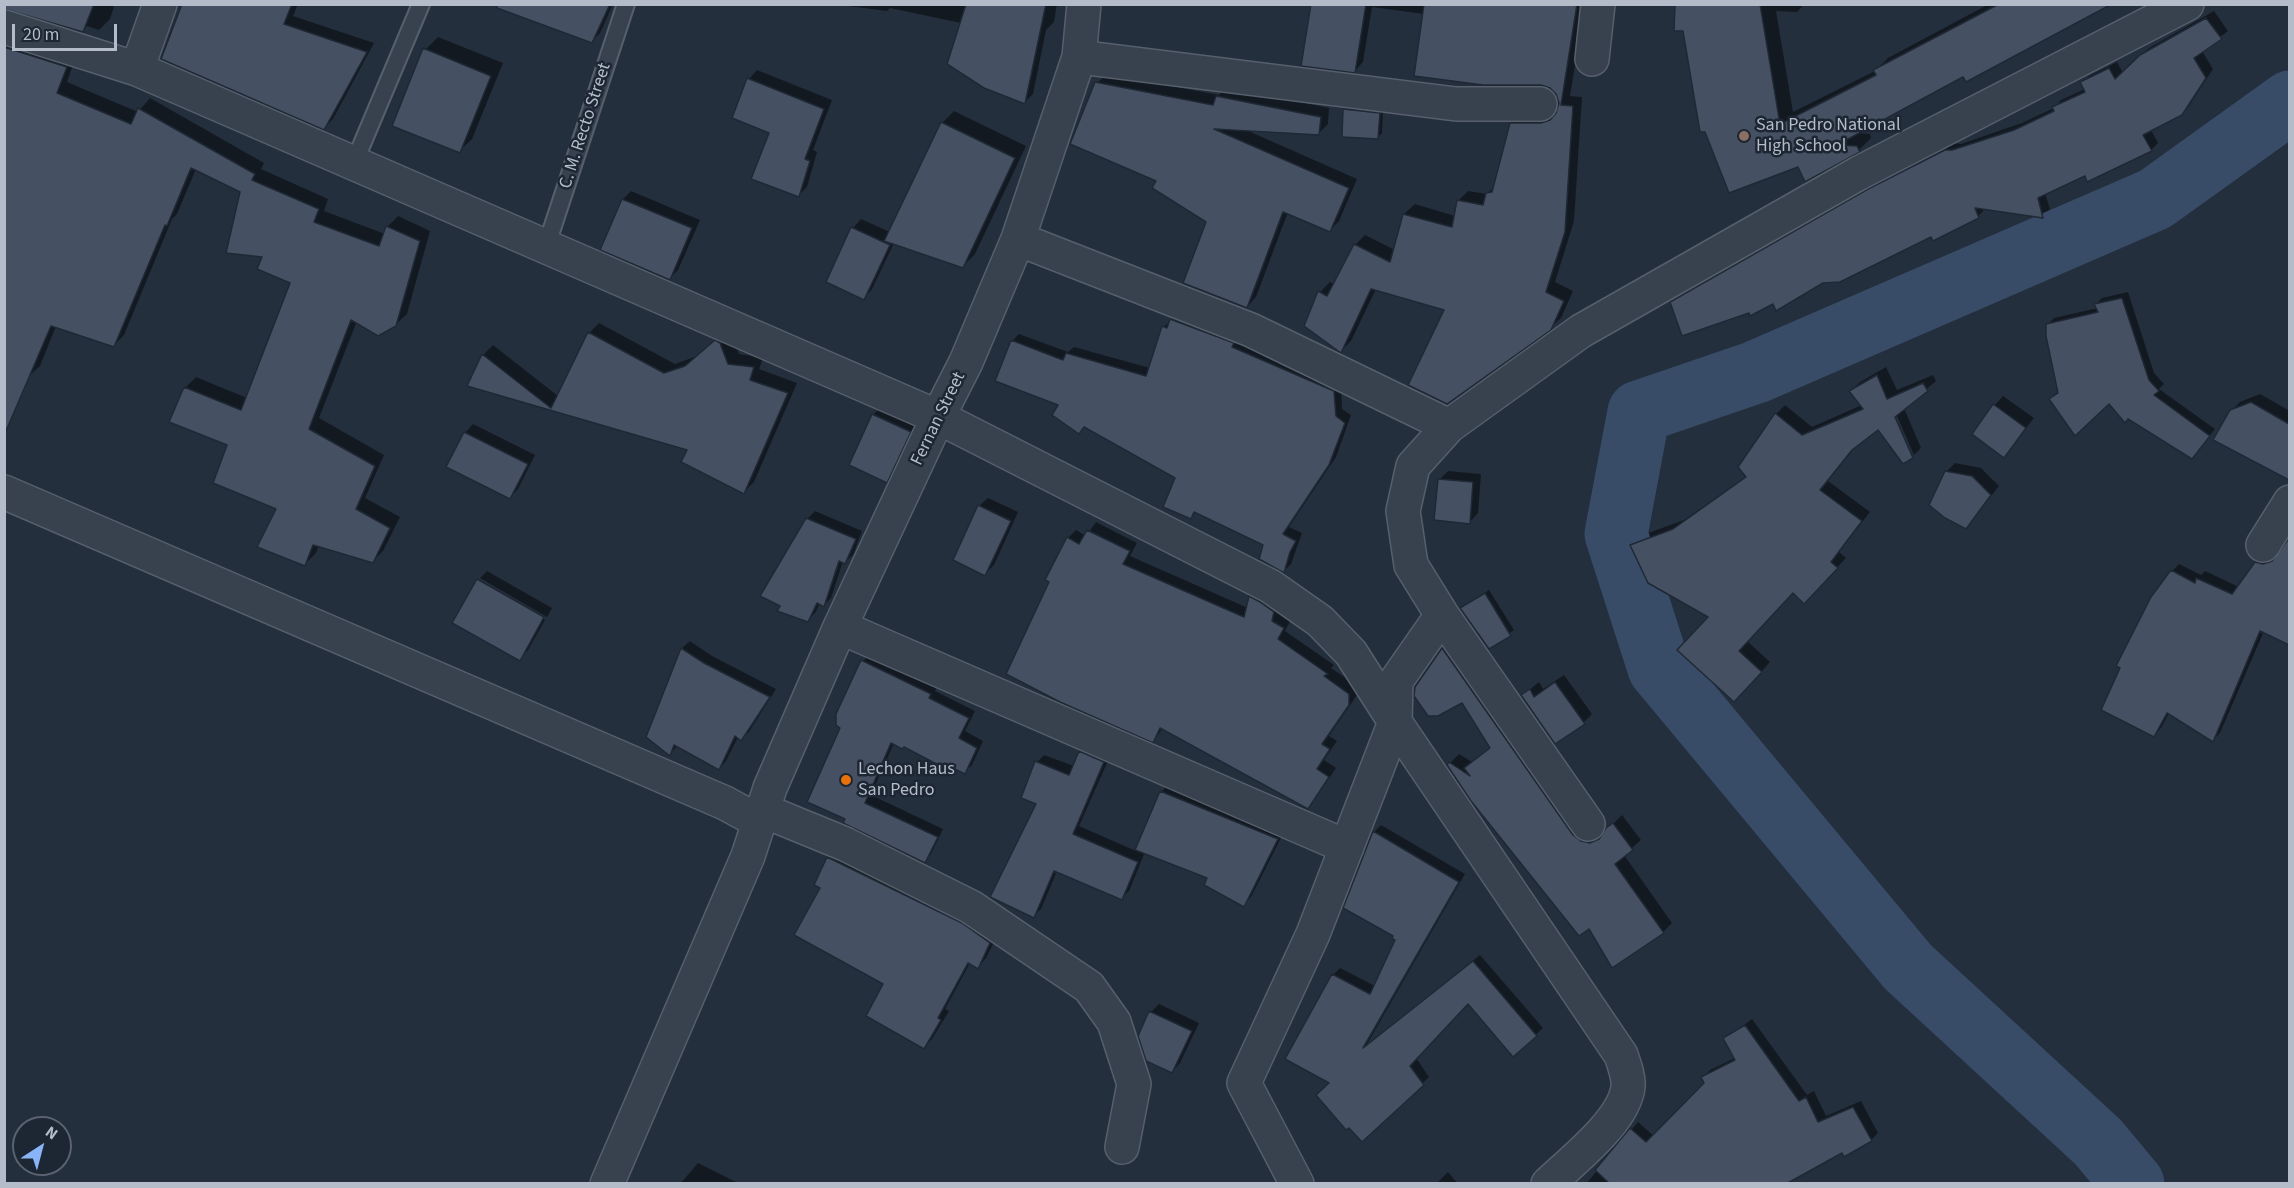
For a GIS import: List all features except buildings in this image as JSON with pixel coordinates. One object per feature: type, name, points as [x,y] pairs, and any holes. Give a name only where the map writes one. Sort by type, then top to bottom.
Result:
[{"type":"street","points":[[137,69],[160,4]]},
{"type":"street","name":"Fernan Street","points":[[607,1184],[748,856],[760,815],[840,627],[966,362],[1018,239],[1079,57],[1084,4]]},
{"type":"street","points":[[1592,59],[1598,4]]},
{"type":"street","points":[[1588,824],[1442,615],[1411,565],[1403,511],[1413,466],[1449,426],[1489,395],[1591,326],[1859,173],[2187,4]]},
{"type":"street","points":[[4,27],[137,69],[938,417],[1270,586],[1320,621],[1352,653],[1395,722],[1621,1055],[1629,1085],[1624,1106],[1610,1125],[1548,1184]]},
{"type":"street","points":[[1079,57],[1456,104],[1540,104]]},
{"type":"street","points":[[1018,239],[1251,330],[1449,426]]},
{"type":"street","points":[[4,492],[725,802],[845,844],[971,907],[1089,987],[1114,1022],[1134,1084],[1122,1147]]},
{"type":"street","points":[[2263,545],[2289,502]]},
{"type":"street","points":[[1297,1184],[1244,1083],[1313,933],[1395,722],[1396,681],[1442,615]]},
{"type":"street","points":[[840,627],[1347,847]]},
{"type":"lane","points":[[354,163],[421,4]]},
{"type":"lane","name":"C. M. Recto Street","points":[[546,247],[626,4]]},
{"type":"waterway","points":[[2133,1184],[2098,1142],[1908,967],[1659,668],[1616,534],[1639,412],[1756,372],[2155,199],[2290,102]]},
{"type":"place","name":"San Pedro National High School","points":[[1744,136]]},
{"type":"place","name":"Lechon Haus San Pedro","points":[[846,780]]}]
